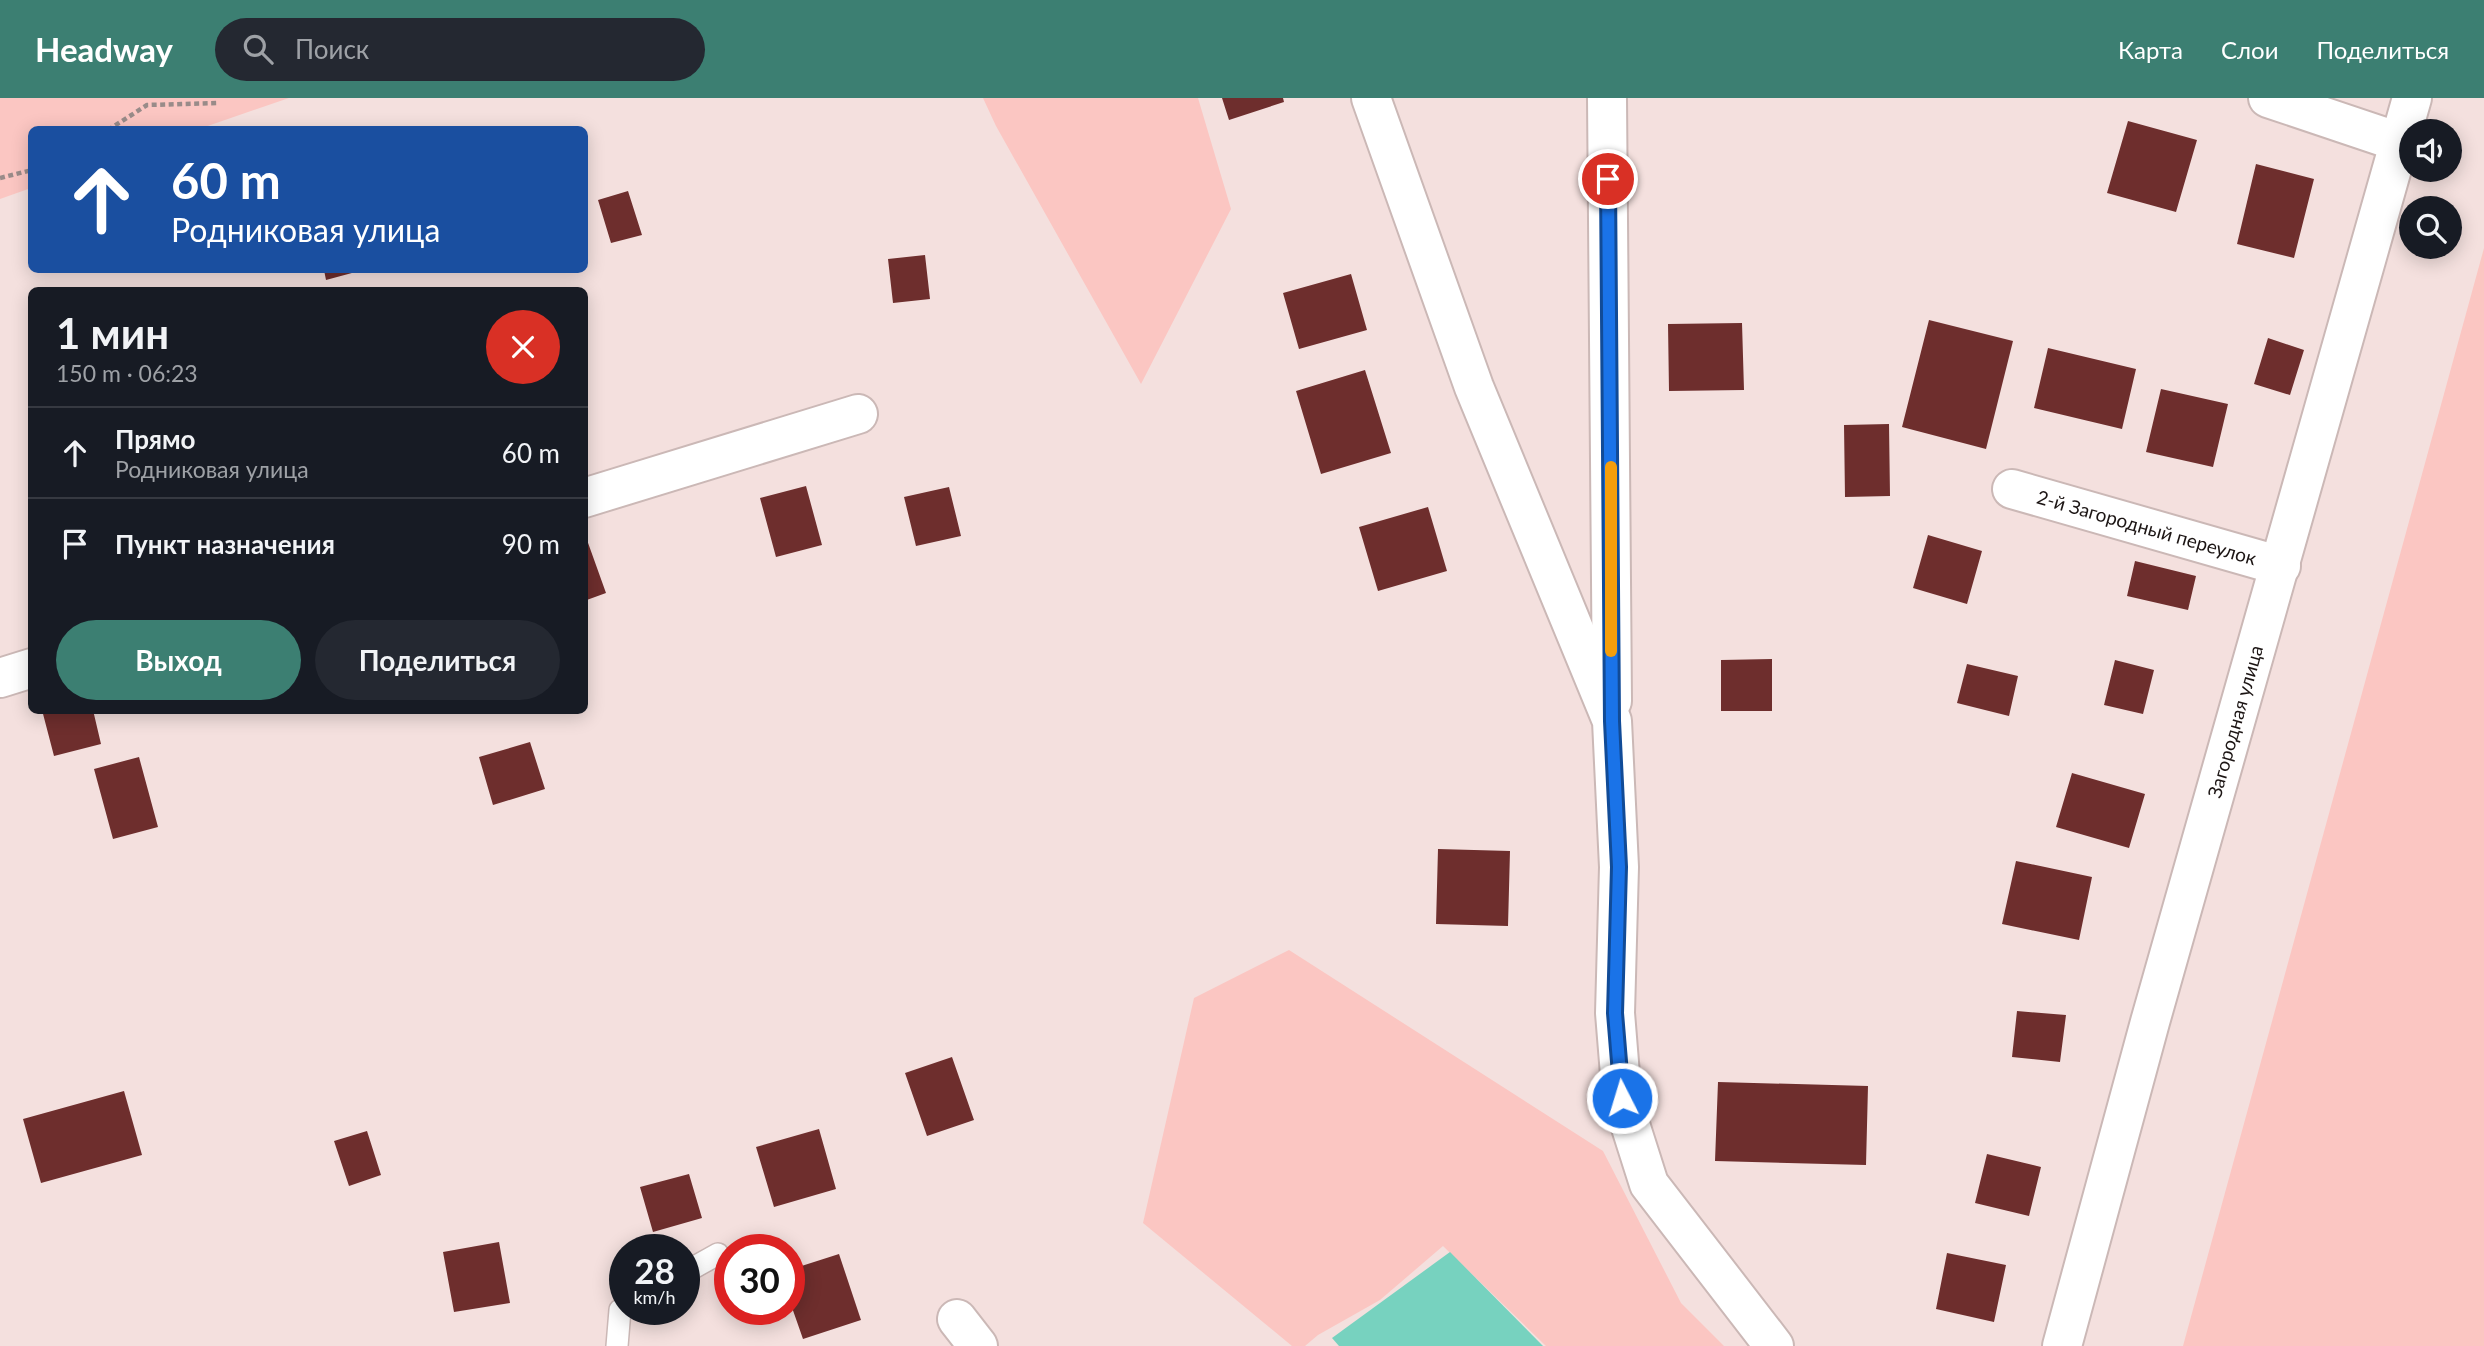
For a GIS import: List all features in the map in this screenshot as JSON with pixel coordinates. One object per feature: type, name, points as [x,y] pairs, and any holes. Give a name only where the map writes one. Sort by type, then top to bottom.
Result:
[{"type":"street","points":[[1371,98],[1474,387],[1612,721]]},
{"type":"street","points":[[1607,98],[1612,721],[1619,867],[1615,1013],[1622,1098],[1649,1184],[1774,1346]]},
{"type":"street","points":[[2268,98],[2399,142]]},
{"type":"street","name":"Загородная улица","points":[[2406,119],[2412,98]]},
{"type":"street","name":"Загородная улица","points":[[2062,1346],[2150,1022],[2399,142]]},
{"type":"street","points":[[588,497],[858,414]]},
{"type":"street","name":"2-й Загородный переулок","points":[[2012,489],[2281,566]]},
{"type":"street","points":[[0,678],[28,669]]},
{"type":"lane","points":[[617,1346],[619,1325]]},
{"type":"path","points":[[114,126],[147,105],[219,103]]},
{"type":"path","points":[[0,177],[28,171]]},
{"type":"shaded area","points":[[0,98],[289,98],[208,126],[28,126],[28,189],[0,199]]},
{"type":"shaded area","points":[[983,98],[1198,98],[1231,209],[1141,384],[996,126]]},
{"type":"shaded area","points":[[2484,248],[2484,1346],[2183,1346]]},
{"type":"shaded area","points":[[1289,950],[1603,1151],[1681,1303],[1724,1346],[1546,1346],[1443,1246],[1380,1300],[1318,1335],[1305,1346],[1292,1346],[1143,1223],[1194,998]]},
{"type":"shaded area","points":[[1450,1252],[1543,1346],[1339,1346],[1332,1338]]},
{"type":"building","points":[[1222,98],[1283,98],[1284,102],[1229,120]]},
{"type":"building","points":[[2128,121],[2197,140],[2176,212],[2107,193]]},
{"type":"building","points":[[2256,164],[2314,179],[2294,258],[2237,244]]},
{"type":"building","points":[[628,191],[642,235],[611,243],[598,200]]},
{"type":"building","points":[[925,255],[930,299],[893,303],[888,259]]},
{"type":"building","points":[[325,273],[352,273],[326,280]]},
{"type":"building","points":[[1351,274],[1367,330],[1299,349],[1283,293]]},
{"type":"building","points":[[1929,320],[2013,341],[1986,449],[1902,427]]},
{"type":"building","points":[[1742,323],[1744,390],[1669,391],[1668,324]]},
{"type":"building","points":[[2268,338],[2304,350],[2290,395],[2254,384]]},
{"type":"building","points":[[2048,348],[2136,369],[2122,429],[2034,408]]},
{"type":"building","points":[[1365,370],[1391,453],[1321,474],[1296,391]]},
{"type":"building","points":[[2161,389],[2228,404],[2213,467],[2146,452]]},
{"type":"building","points":[[1889,424],[1890,496],[1845,497],[1844,425]]},
{"type":"building","points":[[806,486],[822,545],[776,557],[760,498]]},
{"type":"building","points":[[949,487],[961,536],[916,546],[904,497]]},
{"type":"building","points":[[1428,507],[1447,571],[1378,591],[1359,527]]},
{"type":"building","points":[[1928,535],[1982,551],[1967,604],[1913,588]]},
{"type":"building","points":[[588,543],[606,593],[588,600]]},
{"type":"building","points":[[2135,561],[2196,576],[2188,610],[2127,596]]},
{"type":"building","points":[[1772,659],[1772,711],[1721,711],[1721,660]]},
{"type":"building","points":[[2115,660],[2154,670],[2143,714],[2104,705]]},
{"type":"building","points":[[1967,664],[2018,676],[2009,716],[1957,703]]},
{"type":"building","points":[[43,714],[94,714],[101,744],[54,756]]},
{"type":"building","points":[[530,742],[545,789],[493,805],[479,757]]},
{"type":"building","points":[[139,757],[158,827],[113,839],[94,769]]},
{"type":"building","points":[[2072,773],[2145,794],[2129,848],[2056,827]]},
{"type":"building","points":[[1438,849],[1510,851],[1508,926],[1436,924]]},
{"type":"building","points":[[2016,861],[2092,877],[2079,940],[2002,924]]},
{"type":"building","points":[[2017,1011],[2066,1015],[2060,1062],[2012,1057]]},
{"type":"building","points":[[952,1057],[974,1120],[927,1136],[905,1073]]},
{"type":"building","points":[[1718,1082],[1868,1086],[1866,1165],[1715,1161]]},
{"type":"building","points":[[124,1091],[142,1155],[41,1183],[23,1119]]},
{"type":"building","points":[[819,1129],[836,1189],[774,1207],[756,1147]]},
{"type":"building","points":[[367,1131],[381,1175],[349,1186],[334,1141]]},
{"type":"building","points":[[1987,1154],[2041,1167],[2029,1216],[1975,1203]]},
{"type":"building","points":[[689,1174],[702,1218],[653,1232],[640,1187]]},
{"type":"building","points":[[499,1242],[510,1303],[454,1312],[443,1252]]},
{"type":"building","points":[[1947,1253],[2006,1265],[1994,1322],[1936,1309]]},
{"type":"building","points":[[839,1254],[861,1320],[803,1339],[798,1325],[805,1325],[805,1265]]},
{"type":"slow traffic","points":[[1611,467],[1611,651]]},
{"type":"route","points":[[1608,179],[1612,721],[1619,867],[1615,1013],[1622,1098]]}]
